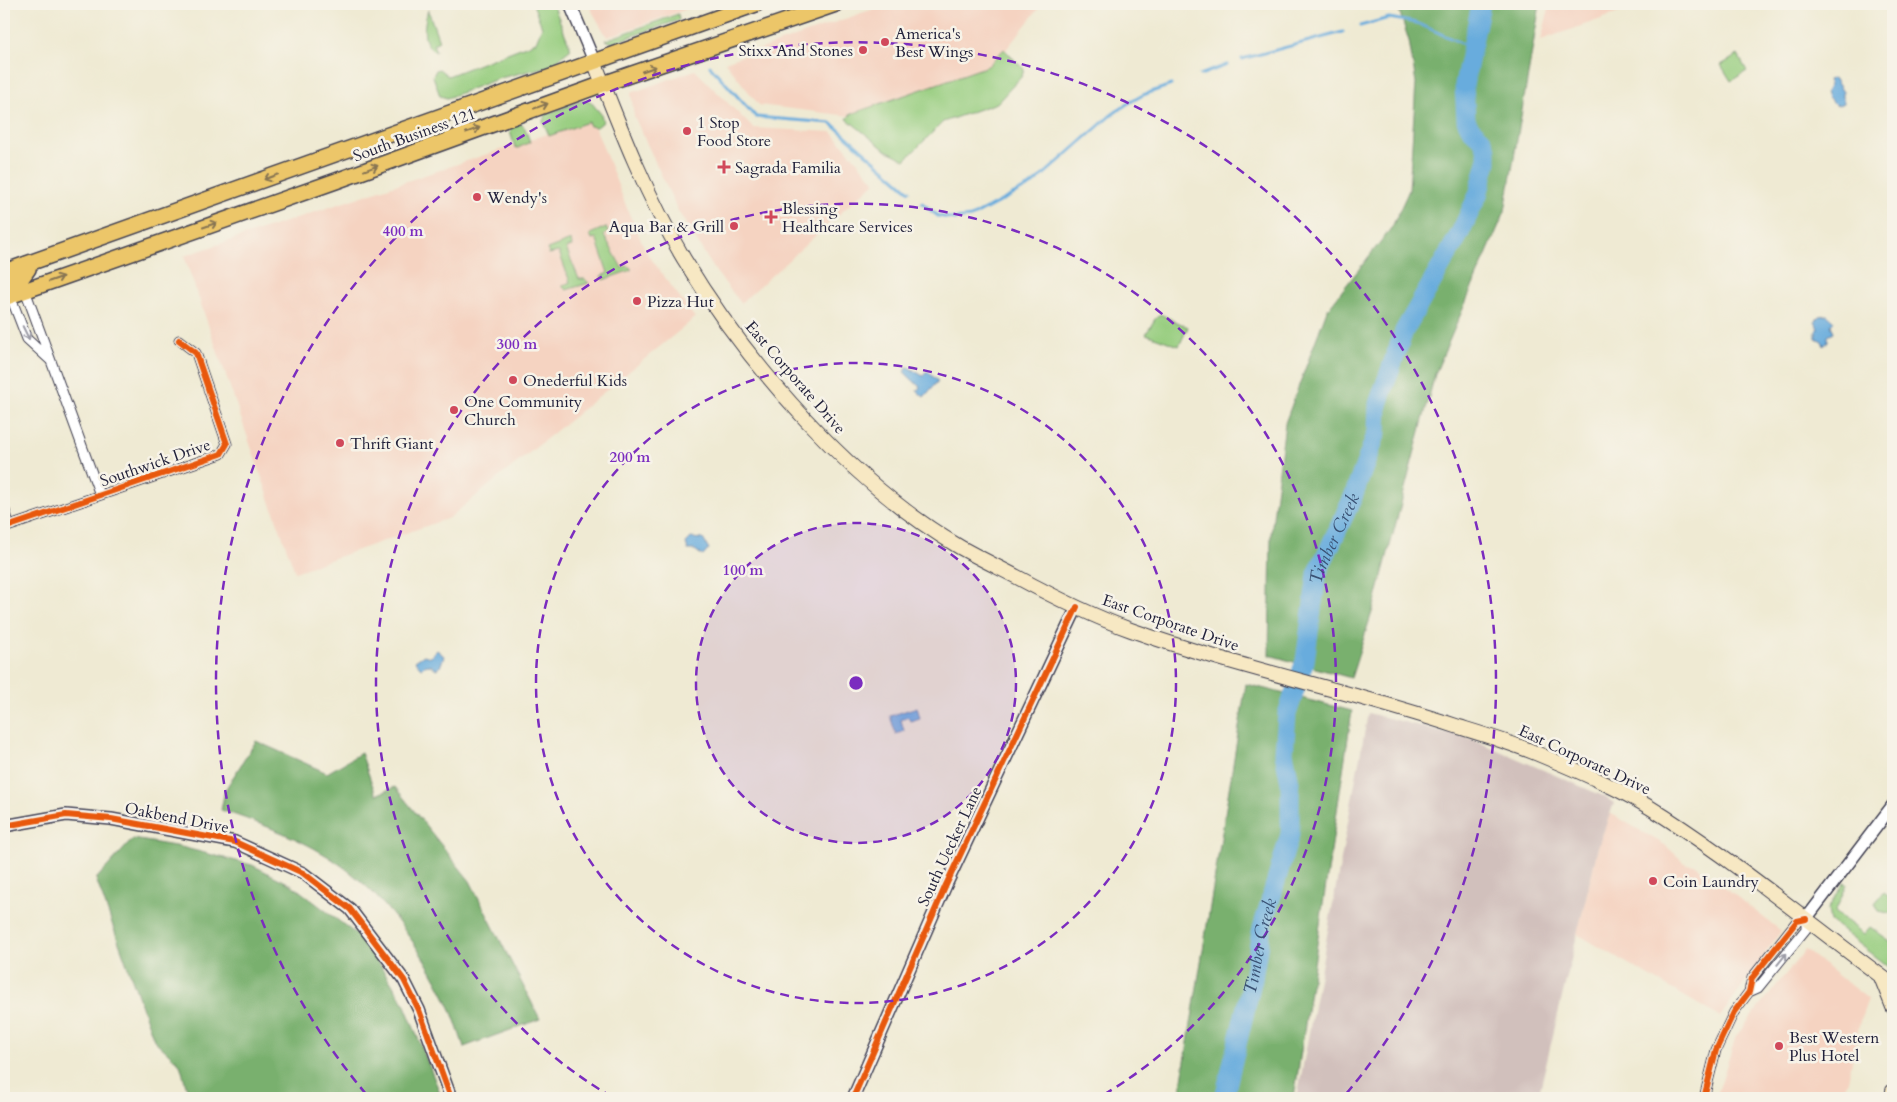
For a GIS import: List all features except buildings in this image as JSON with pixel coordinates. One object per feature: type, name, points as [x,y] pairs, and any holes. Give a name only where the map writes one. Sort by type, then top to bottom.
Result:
[{"type":"main road","name":"South Business 121","points":[[4,272],[756,4]]},
{"type":"main road","name":"South Business 121","points":[[6,292],[25,290],[325,185],[603,84],[836,4]]},
{"type":"main road","name":"East Corporate Drive","points":[[594,61],[644,182],[682,256],[724,319],[789,400],[837,450],[911,514],[956,545],[1077,607],[1129,630],[1261,670],[1367,698],[1536,753],[1618,790],[1662,815],[1740,869],[1893,985]]},
{"type":"main road","points":[[317,160],[325,185]]},
{"type":"main road","points":[[6,292],[23,276],[28,269],[26,264]]},
{"type":"main road","points":[[1881,976],[1893,1007]]},
{"type":"main road","points":[[1892,1098],[1893,1091]]},
{"type":"street","points":[[570,4],[594,61]]},
{"type":"street","points":[[25,290],[100,495]]},
{"type":"street","points":[[6,292],[27,339],[53,363]]},
{"type":"street","name":"Southwick Drive","points":[[7,527],[220,454],[227,444],[196,354],[179,340]]},
{"type":"street","points":[[4,508],[7,527]]},
{"type":"street","name":"South Uecker Lane","points":[[852,1098],[948,879],[1077,607]]},
{"type":"street","points":[[1704,1098],[1716,1050],[1734,1012],[1749,992],[1752,978],[1797,921],[1806,919],[1893,805]]},
{"type":"street","name":"Oakbend Drive","points":[[4,826],[66,815],[111,819],[235,842],[303,873],[350,909],[404,980],[419,1010],[451,1098]]},
{"type":"shaded area","points":[[588,4],[701,4],[607,37]]},
{"type":"shaded area","points":[[887,4],[1037,4],[1039,8],[993,66],[850,116],[759,105],[725,62]]},
{"type":"shaded area","points":[[1550,4],[1644,4],[1541,40]]},
{"type":"shaded area","points":[[695,70],[753,128],[832,132],[875,182],[741,303],[716,272],[678,211],[634,116],[631,93]]},
{"type":"shaded area","points":[[592,119],[630,216],[647,253],[695,318],[449,518],[295,572],[184,256]]},
{"type":"shaded area","points":[[1368,713],[1472,739],[1603,796],[1614,803],[1598,847],[1538,1098],[1297,1098]]},
{"type":"shaded area","points":[[1610,813],[1665,845],[1686,864],[1696,865],[1781,931],[1720,1017],[1577,934],[1598,847]]},
{"type":"shaded area","points":[[1805,950],[1868,999],[1860,1021],[1848,1081],[1835,1098],[1716,1098],[1736,1036]]},
{"type":"green space","points":[[533,4],[553,4],[571,49],[550,66],[500,78],[447,98],[440,96],[433,76],[436,70],[439,69],[448,76],[536,42],[542,27]]},
{"type":"green space","points":[[1397,4],[1540,4],[1505,211],[1435,374],[1375,603],[1351,678],[1269,655],[1271,534],[1285,423],[1327,310],[1392,227],[1409,190],[1416,83],[1409,41]]},
{"type":"green space","points":[[428,10],[439,41],[433,44],[436,52],[427,44],[425,39],[425,21]]},
{"type":"green space","points":[[678,14],[679,20],[612,43],[606,40]]},
{"type":"green space","points":[[1004,49],[1024,69],[1022,76],[997,103],[943,122],[905,160],[884,149],[847,119],[851,114],[988,66]]},
{"type":"green space","points":[[1738,55],[1747,71],[1731,81],[1721,65]]},
{"type":"green space","points":[[582,101],[590,101],[601,114],[603,122],[597,127],[590,126],[588,122],[549,136],[543,121],[546,114]]},
{"type":"green space","points":[[521,124],[525,128],[530,142],[518,148],[515,147],[510,132],[512,126]]},
{"type":"green space","points":[[606,227],[608,232],[604,235],[622,268],[627,266],[631,270],[603,280],[601,276],[608,273],[596,238],[592,239],[590,234]]},
{"type":"green space","points":[[571,240],[572,246],[566,248],[579,279],[585,279],[589,283],[566,290],[562,286],[570,282],[559,252],[549,254],[547,249]]},
{"type":"green space","points":[[1160,314],[1188,327],[1179,346],[1146,334]]},
{"type":"green space","points":[[1246,684],[1352,711],[1294,1098],[1179,1098]]},
{"type":"green space","points":[[256,741],[327,773],[361,753],[376,795],[395,787],[470,881],[540,1019],[464,1047],[453,1015],[436,979],[414,943],[373,893],[342,866],[314,848],[268,827],[221,810],[225,790]]},
{"type":"green space","points":[[133,839],[181,847],[252,865],[292,885],[365,941],[404,1003],[442,1098],[176,1098],[187,1089],[180,1064],[154,1040],[96,879]]},
{"type":"green space","points":[[1844,883],[1847,884],[1835,912],[1864,934],[1870,927],[1893,943],[1893,970],[1830,921],[1828,909]]},
{"type":"green space","points":[[1884,892],[1893,899],[1893,914],[1879,911],[1875,903]]},
{"type":"water","points":[[1834,78],[1843,92],[1843,103],[1837,106],[1828,97],[1826,92],[1830,85],[1828,80]]},
{"type":"water","points":[[1827,315],[1834,321],[1831,325],[1834,333],[1828,336],[1828,341],[1824,346],[1822,341],[1816,338],[1816,331],[1819,328],[1815,321],[1820,316]]},
{"type":"water","points":[[908,367],[923,376],[927,371],[938,381],[924,397],[917,391],[920,387],[904,372]]},
{"type":"water","points":[[691,538],[703,539],[709,549],[703,556],[695,550],[688,550],[686,543]]},
{"type":"water","points":[[437,650],[444,656],[440,667],[436,669],[429,665],[421,668],[415,661],[424,655],[430,657]]},
{"type":"water","points":[[917,707],[920,718],[910,721],[908,717],[901,720],[904,731],[896,734],[890,716]]},
{"type":"waterway","name":"Timber Creek","points":[[1224,1098],[1253,978],[1261,932],[1290,834],[1290,783],[1284,753],[1287,714],[1305,661],[1317,574],[1353,497],[1377,432],[1378,404],[1404,331],[1459,235],[1478,195],[1487,162],[1487,150],[1482,139],[1470,128],[1466,120],[1464,85],[1481,4]]},
{"type":"waterway","points":[[1360,26],[1389,18],[1417,23],[1472,48]]},
{"type":"waterway","points":[[1242,59],[1343,32]]},
{"type":"waterway","points":[[1200,75],[1227,65]]},
{"type":"waterway","points":[[710,66],[756,117],[831,123],[909,191]]},
{"type":"waterway","points":[[922,203],[938,216],[954,219],[971,217],[1033,184],[1110,116],[1127,104],[1143,95],[1171,85]]},
{"type":"cycle path","points":[[4,528],[221,454],[227,444],[196,353],[179,340]]},
{"type":"cycle path","points":[[853,1098],[946,885],[1077,607]]},
{"type":"cycle path","points":[[4,826],[66,815],[111,819],[235,842],[303,873],[350,909],[404,980],[419,1010],[451,1098]]},
{"type":"cycle path","points":[[1704,1098],[1716,1050],[1734,1012],[1749,992],[1752,978],[1797,921],[1806,919]]},
{"type":"place","name":"America's Best Wings","points":[[885,42]]},
{"type":"place","name":"Stixx And Stones","points":[[863,50]]},
{"type":"place","name":"1 Stop Food Store","points":[[687,131]]},
{"type":"place","name":"Sagrada Familia","points":[[724,167]]},
{"type":"place","name":"Wendy's","points":[[477,197]]},
{"type":"place","name":"Blessing Healthcare Services","points":[[771,217]]},
{"type":"place","name":"Aqua Bar & Grill","points":[[734,226]]},
{"type":"place","name":"Pizza Hut","points":[[637,301]]},
{"type":"place","name":"Onederful Kids","points":[[513,380]]},
{"type":"place","name":"One Community Church","points":[[454,410]]},
{"type":"place","name":"Thrift Giant","points":[[340,443]]},
{"type":"place","name":"Coin Laundry","points":[[1653,881]]},
{"type":"place","name":"Best Western Plus Hotel","points":[[1779,1046]]}]
